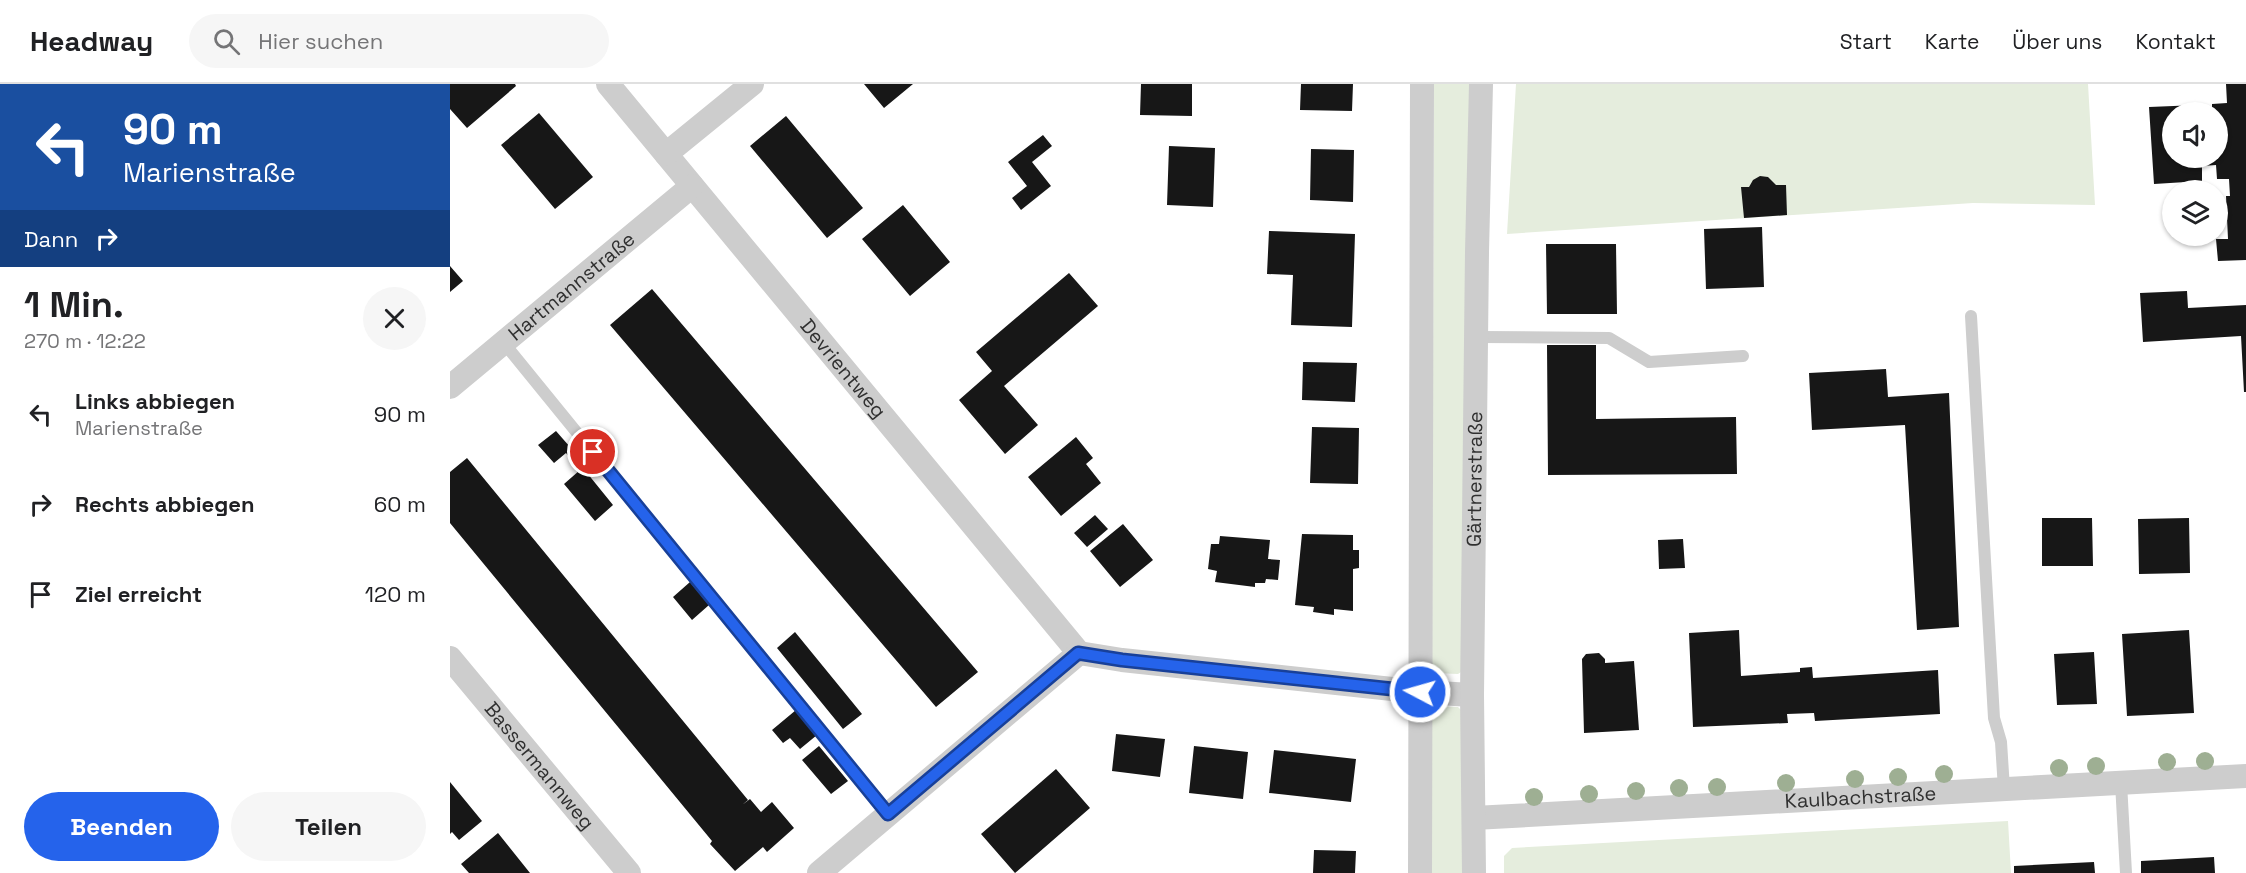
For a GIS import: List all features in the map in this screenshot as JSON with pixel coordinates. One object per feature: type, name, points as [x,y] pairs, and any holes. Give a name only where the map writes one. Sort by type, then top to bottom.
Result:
[{"type":"street","name":"Devrientweg","points":[[608,84],[1078,653]]},
{"type":"street","points":[[666,154],[752,84]]},
{"type":"street","points":[[1420,873],[1422,84]]},
{"type":"street","name":"Gärtnerstraße","points":[[1474,873],[1472,695],[1481,84]]},
{"type":"street","name":"Hartmannstraße","points":[[450,387],[692,186]]},
{"type":"street","points":[[819,873],[1078,653],[1122,660],[1420,692],[1472,695]]},
{"type":"street","name":"Bassermannweg","points":[[450,658],[629,873]]},
{"type":"street","name":"Kaulbachstraße","points":[[1474,818],[2246,776]]},
{"type":"lane","points":[[1971,316],[1994,718],[2001,742],[2004,789]]},
{"type":"lane","points":[[1477,337],[1609,338],[1649,362],[1743,356]]},
{"type":"lane","points":[[504,343],[888,814]]},
{"type":"lane","points":[[2121,783],[2126,873]]},
{"type":"green space","points":[[1434,84],[1470,84],[1461,672],[1458,674],[1435,673],[1432,669]]},
{"type":"green space","points":[[1516,84],[2088,84],[2095,205],[1973,203],[1507,234]]},
{"type":"green space","points":[[1435,706],[1458,707],[1462,711],[1462,873],[1432,873],[1432,710]]},
{"type":"green space","points":[[2008,821],[2011,873],[1504,873],[1504,856],[1512,848]]},
{"type":"building","points":[[450,84],[515,84],[516,86],[467,128],[450,109]]},
{"type":"building","points":[[864,84],[913,84],[884,108]]},
{"type":"building","points":[[1141,84],[1192,84],[1192,116],[1140,115]]},
{"type":"building","points":[[1301,84],[1353,84],[1352,111],[1300,110]]},
{"type":"building","points":[[2226,84],[2246,84],[2246,260],[2218,261],[2217,246],[2228,246],[2229,179],[2217,179],[2216,168],[2228,168]]},
{"type":"building","points":[[2162,106],[2162,168],[2202,168],[2202,180],[2162,180],[2162,184],[2154,184],[2149,107]]},
{"type":"building","points":[[539,113],[593,177],[555,209],[501,145]]},
{"type":"building","points":[[786,116],[863,208],[827,238],[750,146]]},
{"type":"building","points":[[1043,135],[1052,146],[1032,162],[1051,186],[1021,210],[1012,198],[1027,186],[1008,162]]},
{"type":"building","points":[[1169,146],[1215,148],[1213,207],[1167,205]]},
{"type":"building","points":[[1311,149],[1354,150],[1353,202],[1310,200]]},
{"type":"building","points":[[1760,176],[1768,177],[1776,185],[1786,185],[1787,215],[1744,218],[1741,187],[1749,187],[1753,180]]},
{"type":"building","points":[[903,205],[950,262],[910,296],[862,239]]},
{"type":"building","points":[[1762,227],[1764,287],[1706,289],[1704,229]]},
{"type":"building","points":[[1269,231],[1355,234],[1352,327],[1291,325],[1293,275],[1267,274]]},
{"type":"building","points":[[1546,244],[1616,244],[1617,314],[1547,314]]},
{"type":"building","points":[[450,266],[463,281],[450,292]]},
{"type":"building","points":[[1069,273],[1098,306],[1004,386],[1038,425],[1005,454],[959,400],[992,371],[976,352]]},
{"type":"building","points":[[652,289],[978,672],[936,707],[610,325]]},
{"type":"building","points":[[2187,291],[2188,308],[2246,305],[2246,392],[2244,392],[2241,336],[2143,342],[2140,293]]},
{"type":"building","points":[[1547,345],[1596,345],[1596,419],[1736,417],[1737,474],[1548,475]]},
{"type":"building","points":[[1303,362],[1357,363],[1355,402],[1302,400]]},
{"type":"building","points":[[1886,369],[1888,397],[1949,393],[1959,627],[1917,630],[1905,425],[1812,430],[1809,373]]},
{"type":"building","points":[[1312,427],[1359,428],[1358,484],[1310,483]]},
{"type":"building","points":[[556,431],[570,447],[575,443],[591,462],[583,468],[613,505],[595,521],[564,484],[580,470],[566,453],[554,463],[538,445]]},
{"type":"building","points":[[1076,437],[1093,458],[1086,464],[1101,483],[1061,516],[1028,477]]},
{"type":"building","points":[[467,458],[748,800],[742,805],[750,799],[761,812],[772,802],[794,828],[767,852],[763,847],[735,871],[710,844],[712,841],[450,523],[450,472]]},
{"type":"building","points":[[1095,515],[1108,529],[1087,547],[1074,533]]},
{"type":"building","points":[[2042,518],[2092,518],[2093,566],[2042,566]]},
{"type":"building","points":[[2189,518],[2190,573],[2139,574],[2138,519]]},
{"type":"building","points":[[1123,524],[1153,560],[1120,587],[1090,551]]},
{"type":"building","points":[[1302,534],[1353,535],[1353,550],[1359,550],[1359,568],[1353,569],[1353,611],[1334,609],[1334,615],[1313,612],[1314,607],[1295,605]]},
{"type":"building","points":[[1220,536],[1270,540],[1268,559],[1280,560],[1278,580],[1266,579],[1265,583],[1255,583],[1255,587],[1215,582],[1217,571],[1208,569],[1211,544],[1219,544]]},
{"type":"building","points":[[1683,539],[1685,568],[1659,569],[1658,540]]},
{"type":"building","points":[[690,582],[709,605],[692,620],[673,597]]},
{"type":"building","points":[[1739,630],[1741,676],[1800,672],[1800,668],[1812,667],[1813,678],[1938,670],[1940,714],[1815,721],[1814,713],[1787,714],[1788,723],[1693,727],[1689,633]]},
{"type":"building","points":[[2189,630],[2194,713],[2127,716],[2122,634]]},
{"type":"building","points":[[795,632],[862,714],[843,729],[777,648]]},
{"type":"building","points":[[2094,652],[2097,704],[2057,705],[2054,654]]},
{"type":"building","points":[[1599,653],[1605,659],[1605,663],[1634,661],[1639,730],[1584,733],[1582,659],[1586,654]]},
{"type":"building","points":[[796,710],[817,735],[800,749],[790,738],[783,743],[772,730]]},
{"type":"building","points":[[1116,734],[1165,739],[1160,777],[1112,771]]},
{"type":"building","points":[[819,746],[848,781],[831,794],[802,760]]},
{"type":"building","points":[[1194,746],[1248,752],[1243,799],[1189,793]]},
{"type":"building","points":[[1274,750],[1356,759],[1351,802],[1269,793]]},
{"type":"building","points":[[1056,769],[1090,808],[1015,873],[981,834]]},
{"type":"building","points":[[450,782],[482,821],[459,840],[452,832],[450,834]]},
{"type":"building","points":[[498,833],[530,873],[469,873],[461,864]]},
{"type":"building","points":[[1314,850],[1356,851],[1355,873],[1313,873]]},
{"type":"building","points":[[2214,857],[2215,873],[2141,873],[2141,861]]},
{"type":"building","points":[[2094,862],[2095,873],[2014,873],[2014,866]]},
{"type":"route","points":[[593,452],[888,814],[1078,653],[1122,660],[1420,692]]}]
